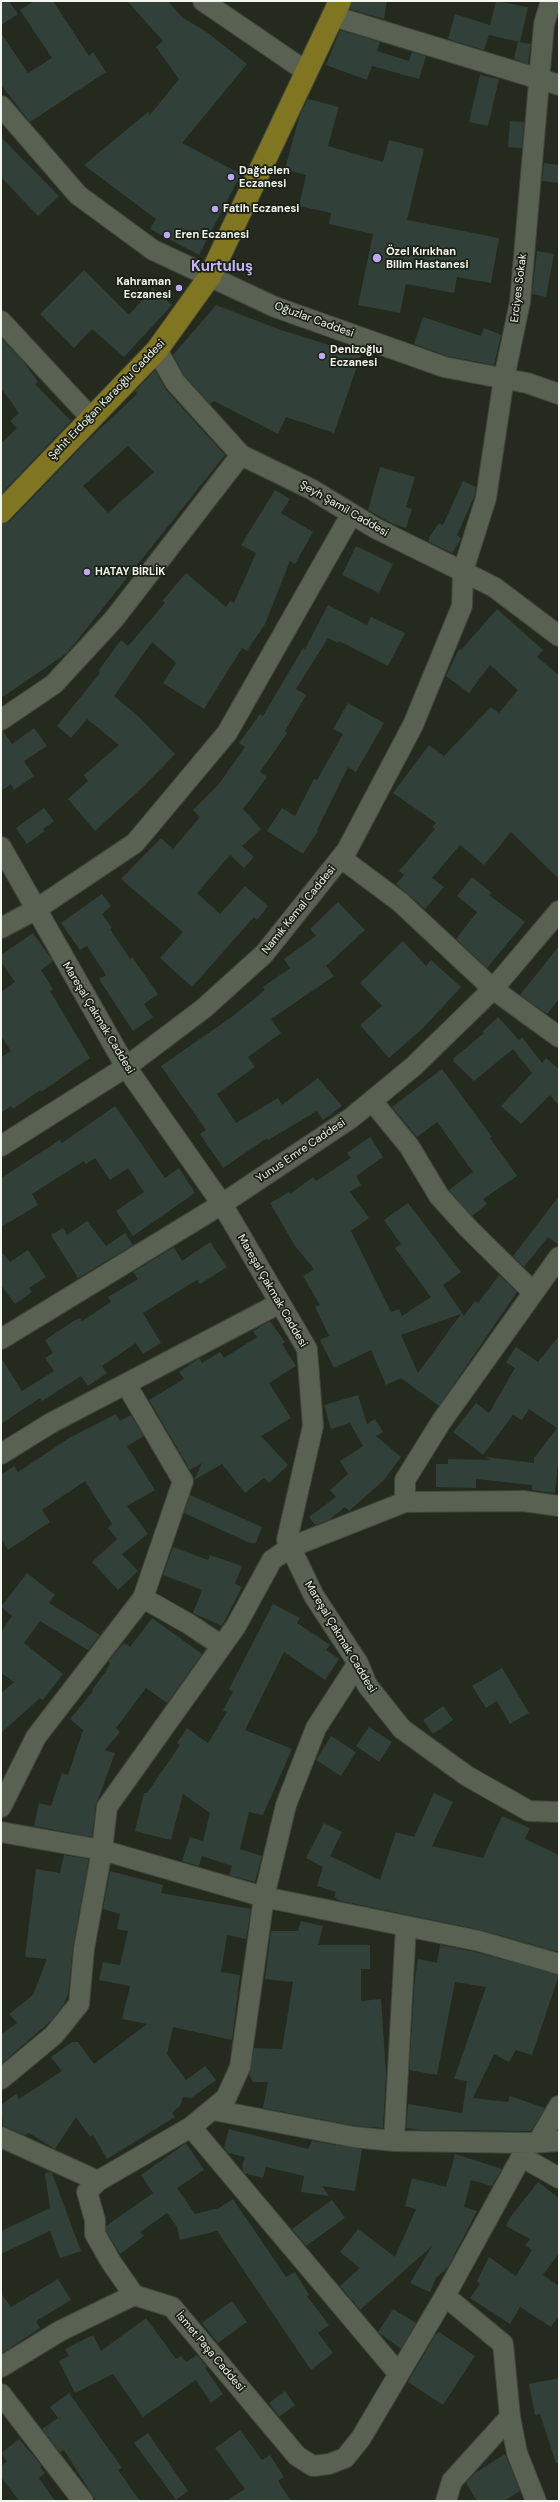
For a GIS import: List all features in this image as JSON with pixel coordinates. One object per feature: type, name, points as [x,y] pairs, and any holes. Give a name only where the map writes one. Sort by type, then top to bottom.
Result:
[{"type":"main road","name":"Şehit Erdoğan Karaoğlu Caddesi","points":[[1,512],[55,453],[92,419],[157,350],[210,276],[336,8]]},
{"type":"street","points":[[203,1],[307,72]]},
{"type":"street","name":"Erciyes Sokak","points":[[463,571],[486,498],[504,378],[520,302],[544,24],[551,1]]},
{"type":"street","points":[[336,8],[540,80],[559,85]]},
{"type":"street","name":"Oğuzlar Caddesi","points":[[1,106],[78,195],[153,250],[275,307],[444,367],[527,383],[559,394]]},
{"type":"street","points":[[1,321],[92,419]]},
{"type":"street","name":"Şeyh Şamil Caddesi","points":[[157,350],[175,382],[241,455],[311,489],[351,515],[494,587],[559,636]]},
{"type":"street","points":[[1,720],[54,684],[114,619],[241,455]]},
{"type":"street","points":[[1,928],[35,910],[135,843],[227,734],[351,515]]},
{"type":"street","name":"Namık Kemal Caddesi","points":[[1,1146],[126,1067],[203,1008],[264,954],[341,858],[413,725],[462,606],[463,571]]},
{"type":"street","name":"Mareşal Çakmak Caddesi","points":[[1,847],[35,910],[126,1067],[222,1204],[307,1349],[313,1426],[287,1540],[314,1596],[358,1663],[367,1685],[402,1728],[467,1776],[529,1811],[559,1812]]},
{"type":"street","points":[[341,858],[400,902],[493,989],[559,1037]]},
{"type":"street","name":"Yunus Emre Caddesi","points":[[1,1339],[222,1204],[351,1118],[414,1066],[493,989],[559,911]]},
{"type":"street","points":[[372,1101],[409,1146],[439,1196],[469,1229],[533,1292]]},
{"type":"street","points":[[405,1502],[405,1480],[437,1429],[559,1257]]},
{"type":"street","points":[[1,1454],[52,1423],[280,1303]]},
{"type":"street","points":[[1,1807],[36,1737],[143,1598],[183,1481],[126,1384]]},
{"type":"street","points":[[1,2079],[54,2035],[79,2004],[84,1949],[102,1850],[107,1807],[236,1626],[272,1560],[290,1547],[405,1502],[557,1502]]},
{"type":"street","points":[[143,1598],[189,1624],[222,1646]]},
{"type":"street","points":[[1,2367],[60,2331],[134,2295],[111,2262],[95,2234],[95,2220],[87,2192],[98,2181],[191,2127],[226,2098],[240,2067],[264,1897],[286,1805],[316,1728],[358,1663]]},
{"type":"street","points":[[1,1832],[102,1850],[264,1897],[479,1941],[559,1964]]},
{"type":"street","points":[[394,2141],[406,1926]]},
{"type":"street","points":[[191,2127],[398,2373],[445,2296],[530,2148],[559,2106]]},
{"type":"street","points":[[213,2110],[354,2137],[394,2141],[530,2148],[559,2142]]},
{"type":"street","points":[[1,2138],[98,2181]]},
{"type":"street","points":[[530,2148],[559,2178]]},
{"type":"street","name":"İsmet Paşa Caddesi","points":[[134,2295],[172,2307],[297,2456],[313,2466],[344,2458],[361,2438],[398,2373]]},
{"type":"street","points":[[445,2296],[503,2344],[510,2417],[517,2453],[536,2501]]},
{"type":"street","points":[[1,2394],[83,2501]]},
{"type":"street","points":[[446,2501],[452,2481],[510,2417]]},
{"type":"building","points":[[1,1],[9,1],[18,14],[1,25]]},
{"type":"building","points":[[34,1],[53,1],[89,56],[93,52],[106,72],[30,122],[1,85],[1,33],[28,73],[52,58],[20,10]]},
{"type":"building","points":[[127,1],[168,1],[182,17],[208,33],[247,64],[182,143],[241,174],[199,255],[150,229],[156,219],[84,165],[148,112],[150,115],[179,79],[156,47],[163,41]]},
{"type":"building","points":[[352,1],[387,1],[384,19],[350,9]]},
{"type":"building","points":[[496,1],[528,7],[520,42],[489,35],[484,50],[448,39],[455,14],[490,25]]},
{"type":"building","points":[[340,30],[380,42],[377,51],[409,61],[412,52],[426,56],[419,79],[372,66],[367,80],[326,65]]},
{"type":"building","points":[[518,42],[531,44],[528,64],[514,59]]},
{"type":"building","points":[[480,75],[499,79],[488,126],[469,122]]},
{"type":"building","points":[[308,99],[339,107],[328,146],[383,162],[389,140],[424,149],[407,220],[499,238],[491,283],[457,277],[454,293],[406,284],[400,313],[358,305],[373,234],[329,224],[331,213],[299,206],[306,175],[285,169],[300,114]]},
{"type":"building","points":[[510,121],[524,122],[522,148],[508,147]]},
{"type":"building","points":[[1,137],[59,196],[38,216],[1,177]]},
{"type":"building","points":[[544,163],[559,165],[559,183],[542,181]]},
{"type":"building","points":[[537,251],[554,254],[546,297],[532,294]]},
{"type":"building","points":[[84,270],[129,315],[153,288],[172,305],[124,357],[92,329],[74,348],[40,314]]},
{"type":"building","points":[[216,305],[278,329],[361,355],[334,433],[286,417],[278,434],[214,401],[210,404],[184,375],[173,355]]},
{"type":"building","points":[[423,317],[481,336],[484,328],[501,335],[494,365],[447,356],[414,344]]},
{"type":"building","points":[[1,338],[23,361],[38,382],[35,384],[71,421],[1,494],[1,443],[17,428],[10,421],[19,413],[1,388]]},
{"type":"building","points":[[155,370],[166,390],[225,455],[67,653],[1,698],[1,524],[10,521],[89,439],[137,394],[135,391]],"holes":[[[128,446],[154,472],[108,513],[83,486]]]},
{"type":"building","points":[[380,467],[415,477],[406,507],[412,509],[406,528],[393,524],[368,510]]},
{"type":"building","points":[[463,481],[476,487],[475,495],[457,535],[461,538],[460,541],[452,553],[429,542],[429,538],[439,523],[443,525]]},
{"type":"building","points":[[275,490],[290,499],[281,513],[313,532],[295,564],[290,561],[265,624],[247,651],[242,648],[204,709],[163,683],[176,663],[152,642],[114,696],[139,717],[175,754],[143,787],[95,831],[68,799],[88,781],[84,775],[119,745],[87,719],[71,738],[57,726],[100,673],[98,671],[121,640],[128,646],[165,603],[162,601],[186,573],[226,607],[230,601],[234,603],[256,553],[241,545]]},
{"type":"building","points":[[356,546],[393,564],[379,593],[342,575]]},
{"type":"building","points":[[328,605],[367,625],[371,617],[405,633],[388,666],[339,641],[338,643],[328,638],[296,689],[306,695],[285,731],[287,733],[260,772],[267,777],[243,809],[261,829],[242,846],[254,857],[244,868],[230,855],[197,893],[220,914],[245,886],[268,906],[257,920],[254,917],[192,987],[160,958],[183,932],[121,879],[161,838],[173,849],[200,817],[193,810],[219,784],[245,747],[239,743],[260,714],[263,716],[303,648],[305,649]]},
{"type":"building","points":[[497,609],[543,650],[537,657],[559,675],[559,879],[511,832],[484,865],[460,845],[432,878],[444,887],[425,909],[396,884],[404,875],[399,871],[435,829],[432,827],[436,823],[393,793],[429,745],[444,756],[491,707],[499,713],[518,690],[490,665],[469,693],[446,676],[459,649],[461,650]]},
{"type":"building","points":[[348,703],[384,723],[356,772],[348,767],[317,830],[318,831],[303,854],[267,831],[282,808],[295,816],[314,779],[317,780],[343,734],[333,729]]},
{"type":"building","points":[[34,728],[47,746],[24,761],[34,776],[14,790],[11,784],[1,791],[1,731],[3,731],[12,744]]},
{"type":"building","points":[[44,808],[54,821],[43,829],[45,831],[27,844],[16,828]]},
{"type":"building","points":[[472,877],[492,893],[489,895],[525,922],[487,968],[456,939],[477,912],[457,896]]},
{"type":"building","points":[[102,894],[111,906],[102,914],[112,928],[110,929],[130,959],[132,957],[158,994],[144,1004],[153,1017],[133,1031],[99,979],[106,975],[87,946],[80,950],[61,923]]},
{"type":"building","points":[[338,902],[365,930],[326,966],[334,976],[271,1019],[281,1033],[248,1057],[255,1067],[217,1094],[236,1123],[278,1098],[282,1105],[318,1078],[342,1106],[323,1120],[317,1111],[268,1140],[267,1138],[223,1168],[200,1134],[206,1130],[161,1066],[233,1016],[265,990],[263,987],[290,968],[284,959],[316,936],[310,929]]},
{"type":"building","points":[[33,933],[53,961],[41,970],[53,989],[50,991],[90,1058],[41,1092],[40,1090],[13,1109],[11,1106],[1,1113],[1,1057],[11,1051],[1,1036],[1,992],[15,982],[1,962],[1,955]]},
{"type":"building","points":[[403,941],[426,966],[431,960],[461,987],[424,1027],[389,1058],[360,1025],[382,1006],[360,983]]},
{"type":"building","points":[[559,946],[559,999],[547,1014],[520,995]]},
{"type":"building","points":[[498,1017],[519,1040],[522,1037],[542,1063],[546,1058],[559,1069],[559,1102],[557,1104],[550,1095],[521,1124],[501,1106],[532,1073],[513,1049],[474,1081],[453,1061],[454,1058],[484,1033],[482,1032]]},
{"type":"building","points":[[442,1069],[492,1137],[490,1138],[517,1176],[483,1199],[487,1204],[472,1216],[449,1190],[473,1172],[437,1122],[417,1137],[392,1107]]},
{"type":"building","points":[[115,1106],[165,1178],[179,1168],[195,1193],[133,1236],[116,1211],[144,1192],[128,1168],[110,1180],[95,1158],[86,1164],[84,1161],[32,1194],[38,1205],[1,1227],[1,1178],[60,1140],[62,1143]]},
{"type":"building","points":[[370,1137],[383,1157],[356,1176],[361,1185],[350,1192],[369,1218],[351,1231],[391,1312],[399,1309],[402,1316],[431,1297],[395,1248],[401,1244],[384,1220],[408,1203],[461,1272],[443,1285],[464,1316],[475,1301],[478,1303],[499,1275],[517,1292],[439,1406],[401,1378],[386,1385],[371,1350],[334,1368],[320,1340],[329,1336],[315,1307],[320,1305],[303,1276],[314,1269],[295,1246],[270,1203],[289,1192],[290,1194],[313,1177],[316,1181],[351,1158],[347,1153]],"holes":[[[461,1314],[418,1373],[401,1335]]]},
{"type":"building","points":[[559,1196],[559,1245],[548,1237],[524,1267],[513,1256]]},
{"type":"building","points":[[87,1221],[106,1246],[125,1233],[133,1245],[78,1278],[51,1235],[63,1228],[67,1235]]},
{"type":"building","points":[[210,1242],[227,1267],[200,1284],[197,1280],[143,1313],[161,1343],[143,1354],[136,1343],[102,1366],[107,1373],[88,1386],[81,1376],[42,1401],[40,1398],[1,1424],[1,1358],[22,1391],[54,1371],[45,1358],[53,1353],[45,1340],[75,1320],[80,1318],[82,1321],[111,1302],[108,1297],[138,1279],[133,1272],[174,1247],[182,1261]]},
{"type":"building","points":[[28,1250],[46,1277],[29,1288],[32,1292],[15,1304],[1,1285],[1,1251],[10,1262]]},
{"type":"building","points":[[270,1321],[285,1342],[282,1344],[296,1366],[269,1383],[291,1418],[261,1436],[288,1465],[269,1483],[264,1478],[245,1493],[222,1464],[194,1480],[202,1463],[190,1470],[149,1400],[184,1379],[179,1372],[199,1358],[202,1363],[220,1352],[224,1358],[257,1337],[253,1331]]},
{"type":"building","points":[[559,1336],[559,1453],[555,1493],[532,1490],[532,1485],[476,1479],[476,1488],[436,1487],[436,1464],[448,1464],[448,1459],[490,1460],[486,1457],[534,1463],[534,1458],[557,1428],[529,1409],[522,1420],[513,1415],[483,1455],[453,1432],[476,1403],[489,1413],[515,1368],[506,1362],[516,1347],[538,1362]]},
{"type":"building","points":[[358,1395],[367,1424],[375,1419],[383,1432],[376,1436],[401,1457],[384,1480],[349,1511],[345,1507],[329,1520],[315,1525],[309,1517],[336,1497],[330,1490],[348,1474],[340,1461],[363,1446],[350,1423],[331,1429],[324,1405]]},
{"type":"building","points":[[116,1414],[120,1421],[131,1415],[144,1436],[127,1446],[155,1490],[127,1506],[148,1534],[122,1554],[138,1571],[118,1590],[92,1562],[117,1539],[108,1528],[112,1524],[85,1481],[42,1510],[50,1522],[8,1550],[1,1538],[1,1475],[14,1466],[18,1472],[69,1438]]},
{"type":"building","points":[[190,1495],[262,1527],[256,1543],[250,1543],[184,1513]]},
{"type":"building","points":[[173,1547],[208,1560],[210,1555],[242,1566],[235,1584],[242,1587],[222,1626],[193,1613],[202,1590],[163,1575]]},
{"type":"building","points":[[27,1573],[55,1595],[49,1603],[100,1635],[88,1650],[40,1621],[24,1643],[63,1674],[43,1700],[40,1698],[1,1733],[1,1693],[14,1682],[1,1673],[1,1632],[12,1616],[1,1607]]},
{"type":"building","points":[[273,1604],[300,1618],[297,1623],[330,1645],[326,1650],[339,1659],[325,1680],[284,1652],[245,1730],[292,1749],[263,1815],[249,1812],[240,1849],[262,1856],[255,1882],[229,1875],[232,1866],[202,1856],[199,1866],[182,1861],[190,1837],[203,1841],[210,1813],[183,1794],[171,1840],[135,1831],[144,1793],[147,1793],[180,1745],[177,1743],[187,1728],[208,1743],[227,1712],[223,1710],[233,1692],[229,1689]]},
{"type":"building","points":[[152,1618],[202,1654],[167,1703],[146,1688],[116,1728],[120,1732],[105,1750],[115,1753],[96,1805],[92,1837],[34,1826],[39,1803],[51,1806],[62,1773],[68,1775],[83,1730],[70,1719],[93,1691],[92,1690],[106,1671],[110,1663],[108,1662],[120,1647],[125,1643],[130,1647]]},
{"type":"building","points":[[502,1668],[529,1713],[510,1724],[497,1701],[486,1708],[472,1686]]},
{"type":"building","points":[[443,1706],[453,1720],[433,1734],[423,1720]]},
{"type":"building","points":[[369,1727],[392,1742],[379,1762],[356,1746]]},
{"type":"building","points":[[331,1736],[356,1752],[341,1776],[316,1760]]},
{"type":"building","points":[[434,1793],[453,1802],[432,1846],[483,1858],[502,1816],[530,1828],[525,1839],[559,1855],[559,1952],[481,1930],[341,1901],[334,1897],[336,1892],[317,1886],[323,1867],[306,1858],[324,1823],[342,1832],[330,1856],[380,1880],[396,1832],[414,1837]]},
{"type":"building","points":[[64,1855],[89,1859],[73,1947],[68,1994],[64,2004],[52,2020],[1,2064],[1,2034],[17,2023],[9,2014],[33,1995],[47,1959],[25,1957],[36,1869],[60,1873]]},
{"type":"building","points":[[110,1871],[163,1885],[161,1893],[251,1909],[246,1939],[227,1935],[221,1972],[240,1975],[232,2040],[173,2027],[167,2054],[186,2080],[205,2066],[216,2080],[191,2098],[183,2097],[180,2106],[172,2113],[175,2117],[107,2159],[93,2135],[90,2137],[76,2117],[55,2149],[29,2133],[25,2135],[3,2126],[1,2105],[16,2094],[19,2099],[62,2071],[51,2057],[72,2042],[78,2042],[94,2064],[147,2024],[122,2019],[130,1986],[99,1980],[103,1962],[120,1965],[128,1931],[117,1929],[120,1914],[103,1909]]},
{"type":"building","points":[[301,1921],[323,1926],[318,1945],[370,1945],[370,1969],[361,1969],[361,2001],[381,1999],[386,2074],[383,2128],[356,2126],[263,2108],[268,2082],[253,2082],[249,2075],[254,2048],[282,2049],[293,1982],[265,1979],[271,1931],[298,1931]]},
{"type":"building","points":[[440,1945],[476,1952],[559,1975],[532,2055],[516,2050],[509,2062],[494,2054],[473,2098],[508,2102],[510,2096],[545,2108],[531,2131],[420,2130],[406,2128],[408,2104],[462,2113],[467,2081],[454,2079],[486,1987],[455,1982],[437,2075],[409,2070],[415,1978],[418,1959],[437,1963]]},
{"type":"building","points":[[229,2129],[308,2149],[312,2141],[362,2149],[355,2191],[322,2186],[329,2196],[301,2192],[304,2176],[266,2167],[263,2178],[244,2173],[242,2166],[245,2157],[228,2153],[224,2148]]},
{"type":"building","points":[[186,2143],[204,2170],[177,2188],[195,2214],[219,2208],[233,2199],[286,2277],[295,2272],[309,2295],[307,2296],[329,2325],[318,2333],[333,2353],[311,2370],[217,2231],[180,2240],[177,2227],[167,2213],[140,2232],[144,2236],[120,2254],[106,2231],[106,2226],[153,2193],[141,2175]]},
{"type":"building","points":[[455,2154],[502,2169],[492,2186],[471,2180],[464,2207],[477,2211],[448,2267],[436,2278],[430,2292],[410,2283],[432,2246],[360,2310],[340,2286],[360,2268],[340,2252],[358,2229],[395,2257],[416,2209],[405,2206],[412,2178],[446,2187]]},
{"type":"building","points":[[45,2173],[52,2173],[81,2251],[60,2258],[50,2231],[1,2254],[1,2231],[50,2208]]},
{"type":"building","points":[[538,2182],[559,2198],[559,2253],[543,2275],[559,2286],[559,2315],[551,2327],[520,2307],[510,2324],[470,2298],[480,2284],[477,2281],[489,2257],[516,2276],[532,2250],[525,2245],[530,2239],[506,2226],[511,2216]]},
{"type":"building","points":[[332,2200],[345,2218],[306,2246],[292,2229]]},
{"type":"building","points":[[58,2279],[71,2300],[36,2321],[40,2328],[1,2354],[1,2293],[11,2307]]},
{"type":"building","points":[[232,2301],[247,2322],[218,2343],[202,2323]]},
{"type":"building","points":[[393,2309],[416,2323],[401,2349],[378,2332]]},
{"type":"building","points":[[146,2318],[176,2359],[181,2356],[186,2362],[197,2355],[207,2367],[205,2368],[223,2394],[211,2403],[196,2380],[143,2417],[113,2374],[75,2393],[59,2361],[69,2356],[65,2349],[93,2335],[101,2351]]},
{"type":"building","points":[[439,2332],[475,2356],[443,2405],[408,2382],[435,2335]]},
{"type":"building","points":[[559,2378],[559,2463],[556,2463],[540,2414],[535,2415],[529,2384]]},
{"type":"building","points":[[285,2391],[295,2405],[279,2417],[269,2403]]},
{"type":"building","points":[[69,2393],[122,2468],[118,2470],[140,2501],[96,2501],[64,2450],[60,2452],[42,2429],[58,2418],[50,2407]]},
{"type":"building","points":[[240,2430],[262,2460],[270,2455],[284,2477],[278,2481],[291,2501],[226,2501],[245,2489],[215,2448]]},
{"type":"building","points":[[148,2433],[188,2491],[176,2500],[134,2443]]},
{"type":"building","points":[[19,2439],[42,2466],[40,2467],[45,2473],[39,2478],[55,2501],[19,2501],[1,2477],[1,2466],[7,2461],[1,2453]]},
{"type":"building","points":[[505,2454],[520,2491],[504,2501],[477,2501],[466,2483],[475,2473]]},
{"type":"place","name":"Dağdelen Eczanesi","points":[[231,177]]},
{"type":"place","name":"Fatih Eczanesi","points":[[215,209]]},
{"type":"place","name":"Eren Eczanesi","points":[[167,235]]},
{"type":"place","name":"Özel Kırıkhan Bilim Hastanesi","points":[[377,258]]},
{"type":"place","name":"Kahraman Eczanesi","points":[[179,288]]},
{"type":"place","name":"Denizoğlu Eczanesi","points":[[322,356]]},
{"type":"place","name":"HATAY BİRLİK","points":[[87,572]]},
{"type":"district","name":"Kurtuluş","points":[[222,267]]}]
